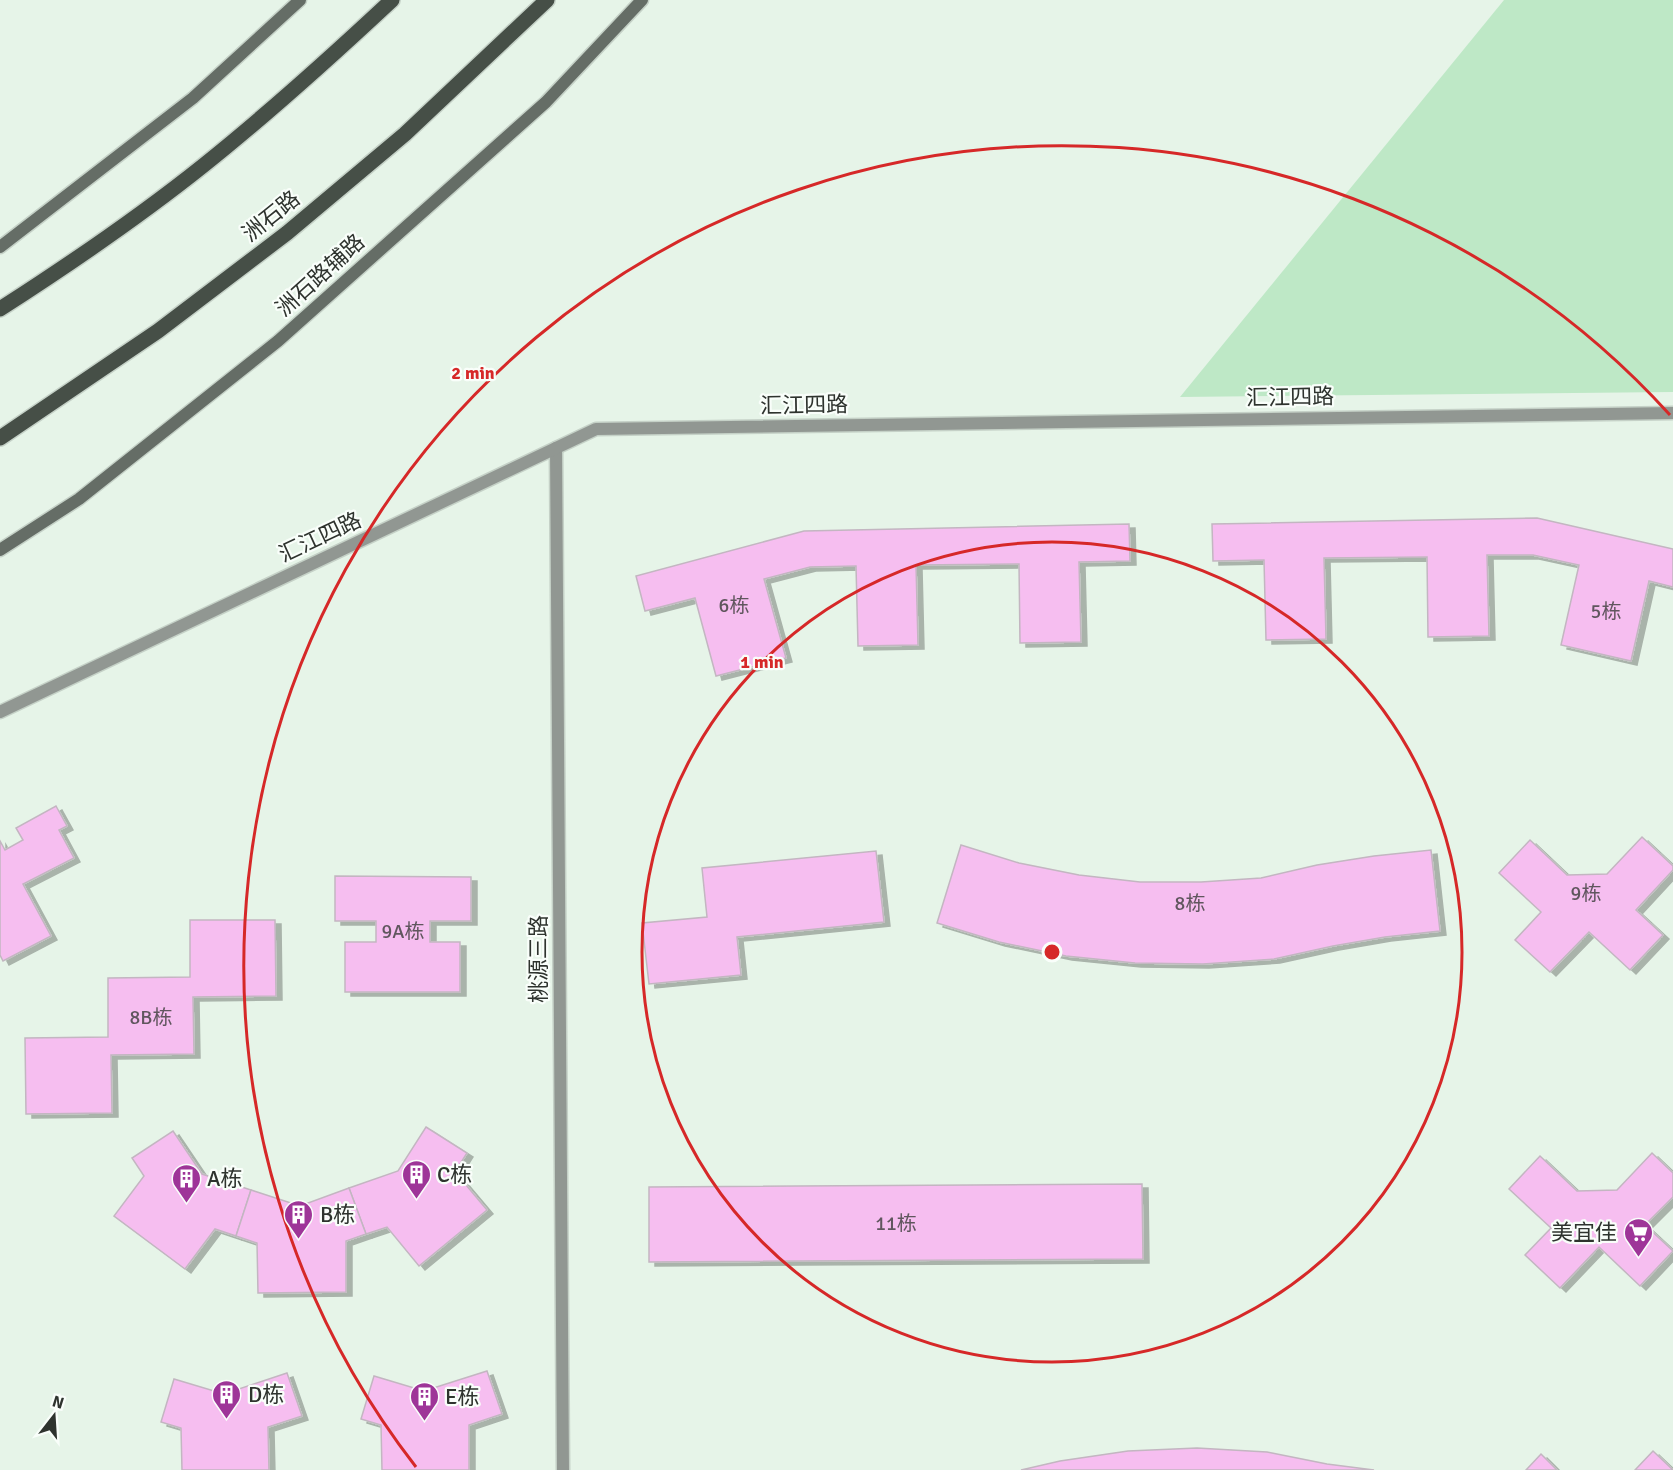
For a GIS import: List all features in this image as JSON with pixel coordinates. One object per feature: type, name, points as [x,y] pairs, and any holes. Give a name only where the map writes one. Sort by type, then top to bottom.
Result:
[{"type":"main road","points":[[0,247],[193,98],[300,0]]},
{"type":"main road","points":[[0,309],[68,266],[204,165],[326,61],[392,0]]},
{"type":"main road","name":"洲石路","points":[[0,438],[158,331],[287,233],[405,134],[547,0]]},
{"type":"main road","name":"洲石路辅路","points":[[0,550],[79,499],[278,341],[546,102],[642,0]]},
{"type":"street","name":"汇江四路","points":[[0,712],[596,429],[1673,412]]},
{"type":"street","name":"桃源三路","points":[[556,448],[563,1470]]},
{"type":"green space","points":[[1504,0],[1673,0],[1673,392],[1180,397]]},
{"type":"building","points":[[1537,518],[1673,549],[1673,587],[1649,581],[1631,661],[1561,645],[1579,565],[1533,555],[1487,555],[1489,636],[1428,637],[1427,557],[1324,558],[1326,639],[1266,640],[1264,560],[1213,561],[1212,524]]},
{"type":"building","points":[[1129,524],[1130,561],[1079,562],[1081,642],[1020,643],[1019,564],[916,565],[918,645],[858,646],[856,566],[810,567],[764,579],[786,658],[716,676],[695,598],[645,611],[636,576],[804,531]]},
{"type":"building","points":[[56,806],[67,826],[59,830],[74,858],[23,884],[51,936],[3,961],[0,955],[0,841],[5,850],[23,840],[16,828]]},
{"type":"building","points":[[1642,837],[1673,866],[1673,870],[1636,910],[1663,935],[1630,970],[1589,932],[1550,972],[1515,940],[1541,912],[1499,873],[1530,840],[1567,875],[1607,874]]},
{"type":"building","points":[[961,845],[1019,863],[1079,875],[1140,882],[1201,882],[1261,878],[1317,865],[1431,850],[1440,931],[1385,937],[1274,959],[1203,964],[1135,963],[1066,956],[999,942],[937,923]]},
{"type":"building","points":[[876,851],[884,922],[737,937],[741,975],[649,984],[642,923],[707,917],[702,868]]},
{"type":"building","points":[[335,876],[471,877],[471,921],[430,921],[430,942],[460,942],[460,992],[345,992],[345,942],[376,942],[376,921],[335,921]]},
{"type":"building","points":[[190,920],[275,920],[276,996],[193,997],[194,1054],[111,1055],[112,1113],[26,1114],[25,1038],[108,1037],[108,978],[190,977]]},
{"type":"building","name":"C栋","points":[[426,1127],[467,1153],[455,1172],[487,1210],[419,1266],[387,1227],[366,1234],[349,1188],[398,1171]]},
{"type":"building","name":"A栋","points":[[173,1131],[202,1174],[251,1190],[236,1236],[215,1229],[185,1269],[114,1216],[144,1176],[132,1158]]},
{"type":"building","points":[[1652,1153],[1673,1173],[1673,1197],[1645,1225],[1673,1251],[1640,1286],[1599,1247],[1560,1288],[1525,1255],[1551,1228],[1509,1189],[1540,1156],[1577,1191],[1617,1190]]},
{"type":"building","points":[[1142,1184],[1143,1259],[649,1262],[649,1187]]},
{"type":"building","name":"B栋","points":[[349,1188],[366,1234],[346,1241],[346,1292],[258,1293],[257,1243],[236,1236],[251,1190],[300,1206]]},
{"type":"building","name":"E栋","points":[[487,1371],[502,1414],[469,1425],[469,1470],[382,1470],[381,1425],[361,1419],[374,1376],[424,1391]]},
{"type":"building","name":"D栋","points":[[287,1373],[302,1416],[268,1427],[269,1470],[182,1470],[181,1428],[161,1422],[174,1379],[224,1394]]},
{"type":"building","points":[[1197,1448],[1267,1452],[1327,1464],[1374,1470],[1021,1470],[1060,1461],[1128,1451]]},
{"type":"building","points":[[1653,1451],[1673,1470],[1635,1470]]},
{"type":"building","points":[[1541,1454],[1557,1470],[1526,1470]]},
{"type":"place","name":"C栋","points":[[416,1200]]},
{"type":"place","name":"A栋","points":[[186,1204]]},
{"type":"place","name":"B栋","points":[[299,1240]]},
{"type":"place","name":"美宜佳","points":[[1638,1258]]},
{"type":"place","name":"D栋","points":[[227,1420]]},
{"type":"place","name":"E栋","points":[[424,1422]]}]
